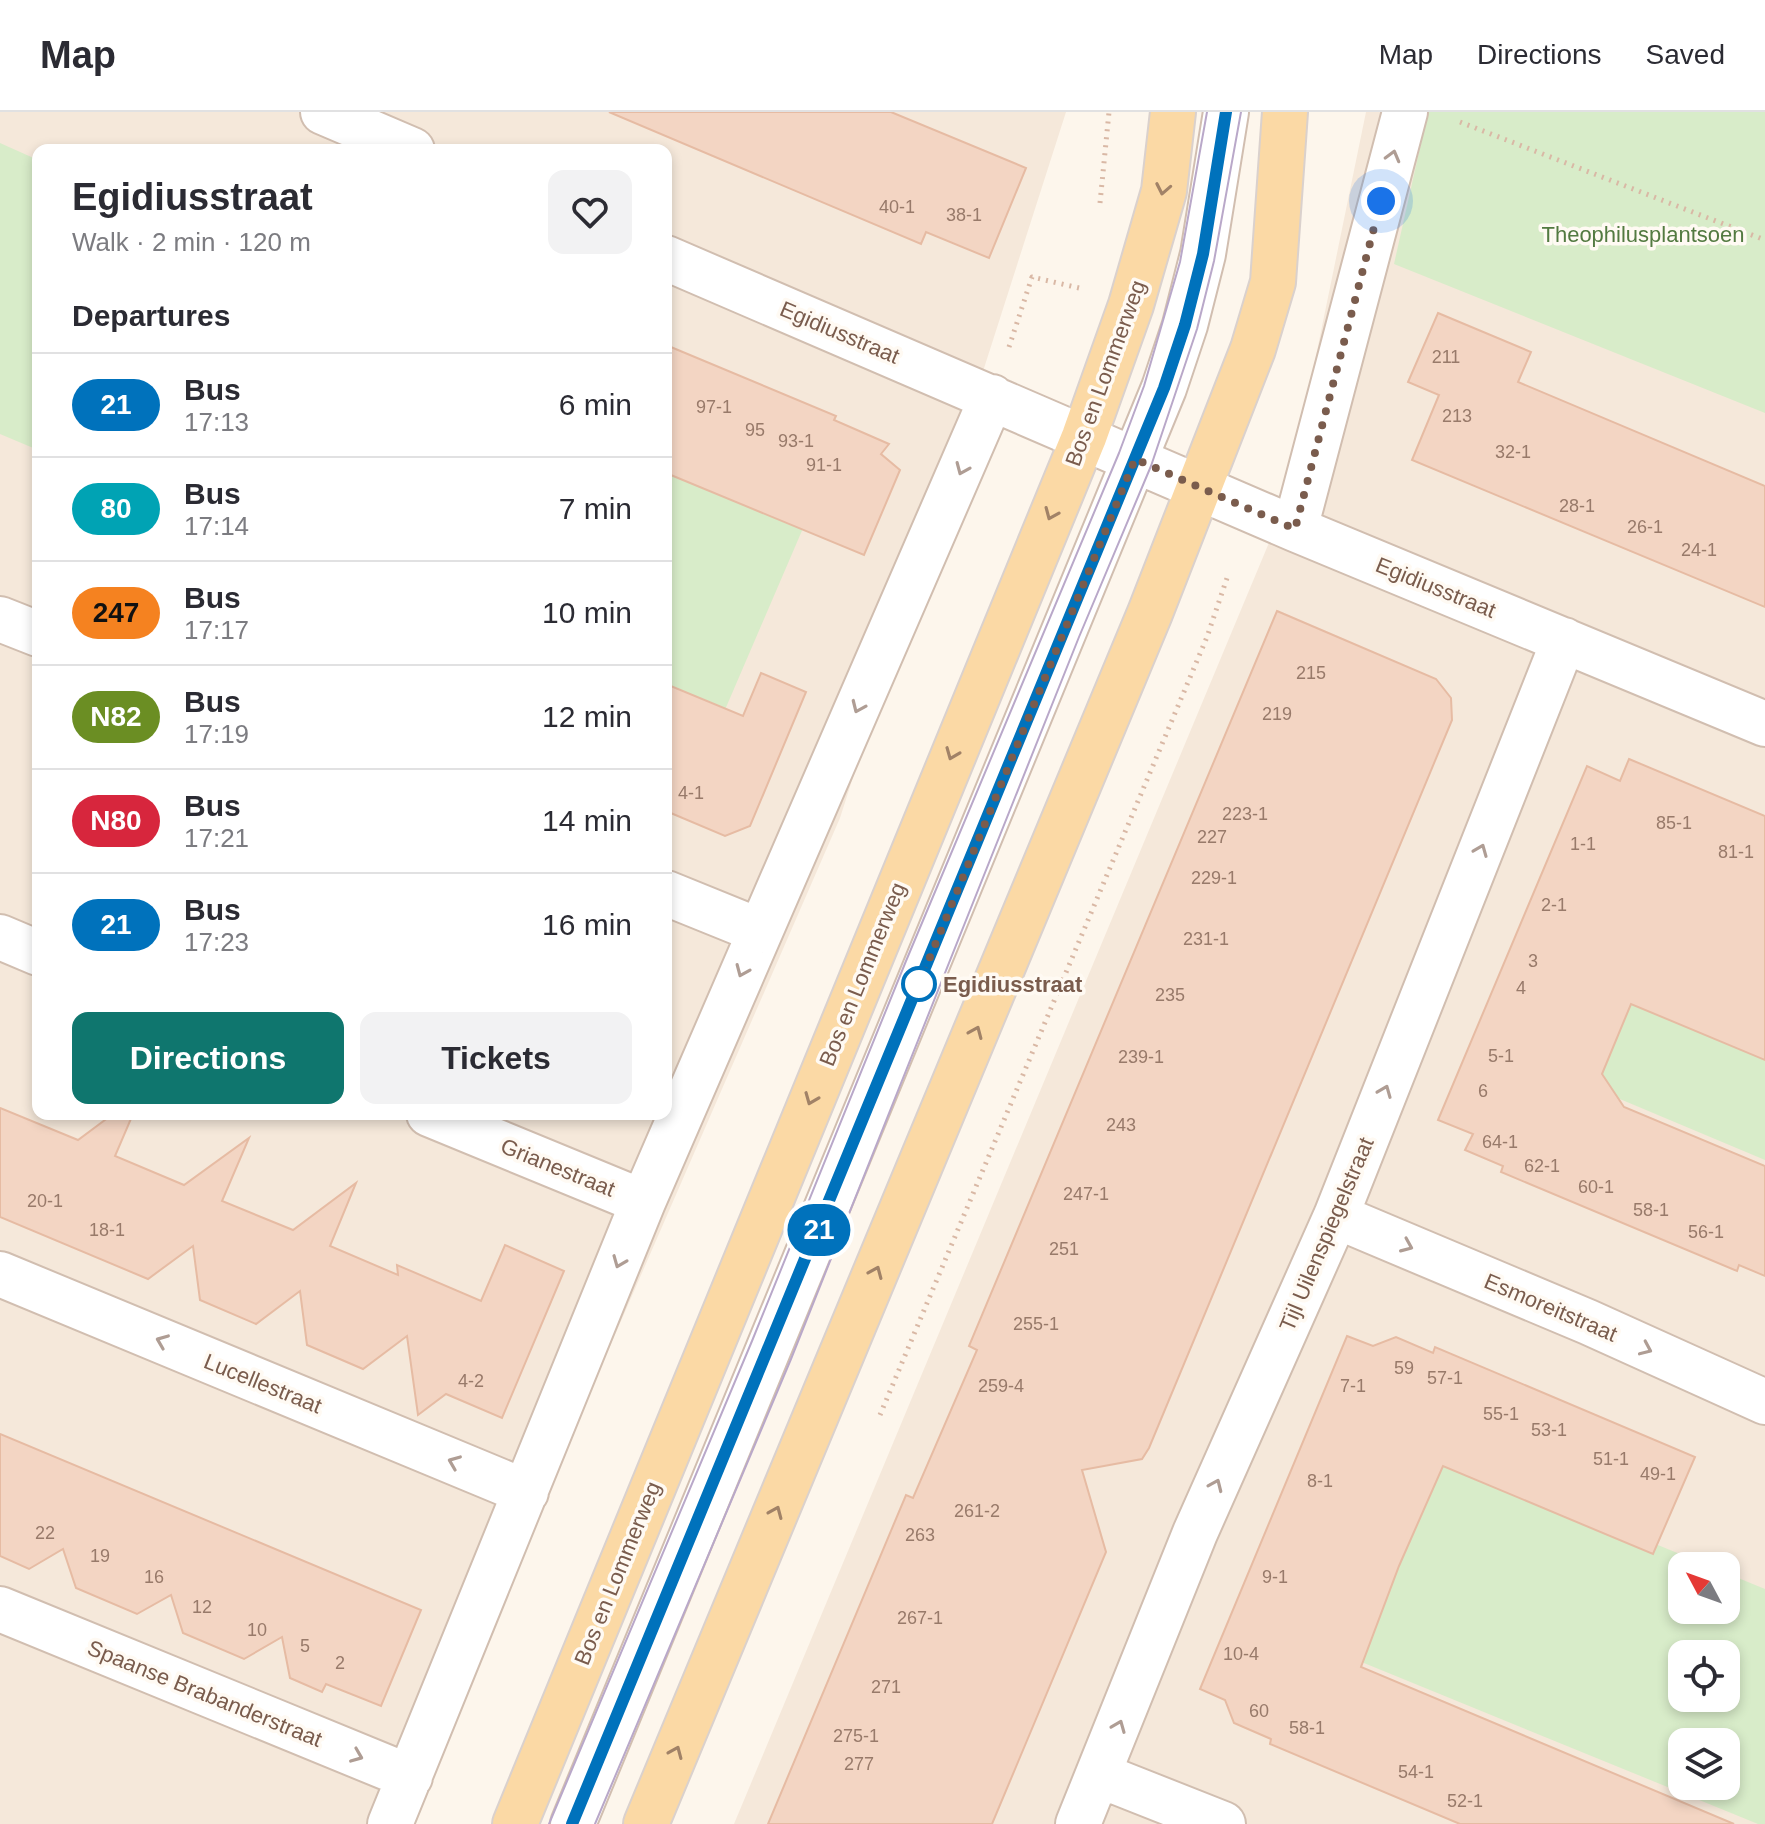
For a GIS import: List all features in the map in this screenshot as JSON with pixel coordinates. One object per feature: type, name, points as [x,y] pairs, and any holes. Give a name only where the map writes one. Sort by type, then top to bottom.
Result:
[{"type":"main road","name":"Bos en Lommerweg","points":[[515,1824],[1084,437],[1131,305],[1164,191],[1173,112]]},
{"type":"main road","points":[[646,1824],[1200,488],[1253,349],[1273,282],[1285,112]]},
{"type":"street","points":[[323,112],[398,144]]},
{"type":"street","points":[[573,1824],[1164,388],[1185,325],[1203,254],[1226,112]]},
{"type":"street","points":[[1295,529],[1405,112]]},
{"type":"street","name":"Egidiusstraat","points":[[672,261],[1295,529],[1765,724]]},
{"type":"street","points":[[390,1824],[643,1202],[992,397]]},
{"type":"street","points":[[0,619],[32,632]]},
{"type":"street","name":"Tijl Uilenspiegelstraat","points":[[1078,1824],[1195,1533],[1336,1216],[1564,640]]},
{"type":"street","points":[[672,895],[760,931]]},
{"type":"street","points":[[0,937],[32,950]]},
{"type":"street","name":"Grianestraat","points":[[444,1120],[643,1202]]},
{"type":"street","name":"Esmoreitstraat","points":[[1336,1216],[1588,1322],[1765,1402]]},
{"type":"street","name":"Lucellestraat","points":[[0,1274],[526,1492]]},
{"type":"street","name":"Spaanse Brabanderstraat","points":[[0,1609],[410,1777]]},
{"type":"street","points":[[1099,1775],[1223,1824]]},
{"type":"path","points":[[1447,118],[1765,240]]},
{"type":"path","points":[[875,1427],[1207,637],[1250,509]]},
{"type":"shaded area","points":[[0,112],[1066,112],[840,818],[402,1824],[0,1824]]},
{"type":"shaded area","points":[[1366,112],[1765,112],[1765,1824],[734,1824],[1286,502]]},
{"type":"green space","name":"Theophilusplantsoen","points":[[1428,112],[1765,112],[1765,413],[1394,264]]},
{"type":"green space","points":[[0,143],[32,157],[32,447],[0,434]]},
{"type":"green space","points":[[672,443],[813,505],[712,740],[672,723]]},
{"type":"green space","points":[[1765,930],[1765,1160],[1527,1060]]},
{"type":"green space","points":[[1361,1423],[1675,1552],[1668,1552],[1668,1624],[1740,1624],[1740,1579],[1765,1589],[1765,1824],[1758,1824],[1699,1800],[1740,1800],[1740,1728],[1668,1728],[1668,1787],[1271,1625]]},
{"type":"building","points":[[609,112],[891,112],[1026,168],[989,258],[926,232],[921,244]]},
{"type":"building","points":[[1438,313],[1531,352],[1518,382],[1765,486],[1765,607],[1412,460],[1439,395],[1408,382]]},
{"type":"building","points":[[672,348],[836,416],[834,420],[889,444],[881,454],[900,470],[864,555],[672,475]]},
{"type":"building","points":[[1277,611],[1436,679],[1451,698],[1452,720],[1149,1448],[1142,1459],[1082,1470],[1106,1552],[992,1824],[768,1824],[906,1495],[913,1498],[977,1350],[969,1346]]},
{"type":"building","points":[[761,673],[806,692],[750,826],[725,836],[672,814],[672,686],[743,716]]},
{"type":"building","points":[[1629,759],[1765,816],[1765,1060],[1631,1004],[1602,1074],[1624,1107],[1765,1166],[1765,1276],[1739,1265],[1737,1271],[1501,1172],[1503,1166],[1465,1150],[1473,1134],[1438,1120],[1587,766],[1620,781]]},
{"type":"building","points":[[0,1108],[78,1140],[105,1120],[130,1120],[115,1156],[184,1185],[249,1138],[222,1201],[293,1230],[356,1183],[330,1246],[398,1275],[397,1265],[481,1301],[505,1245],[564,1271],[502,1418],[446,1394],[418,1415],[407,1336],[363,1369],[307,1345],[300,1291],[256,1324],[200,1300],[193,1246],[148,1279],[0,1217]]},
{"type":"building","points":[[1347,1336],[1373,1346],[1396,1337],[1433,1353],[1435,1347],[1695,1457],[1653,1554],[1443,1466],[1399,1566],[1361,1667],[1668,1796],[1668,1800],[1677,1800],[1734,1824],[1460,1824],[1270,1744],[1271,1739],[1234,1723],[1225,1700],[1200,1689]]},
{"type":"building","points":[[0,1434],[421,1610],[381,1706],[326,1684],[322,1692],[290,1678],[282,1637],[244,1659],[183,1633],[171,1595],[137,1614],[76,1588],[63,1549],[29,1569],[0,1556]]},
{"type":"tram line","points":[[549,1824],[1119,453],[1144,386],[1180,262],[1207,112]]},
{"type":"tram line","points":[[595,1824],[791,1359],[1079,637],[1151,466],[1197,329],[1214,261],[1241,112]]},
{"type":"bus line","name":"21","points":[[572,1824],[1164,388],[1185,325],[1203,254],[1226,112]]},
{"type":"place","name":"Egidiusstraat","points":[[919,984]]},
{"type":"route","points":[[919,984],[1135,459],[1295,529],[1381,201]]}]
